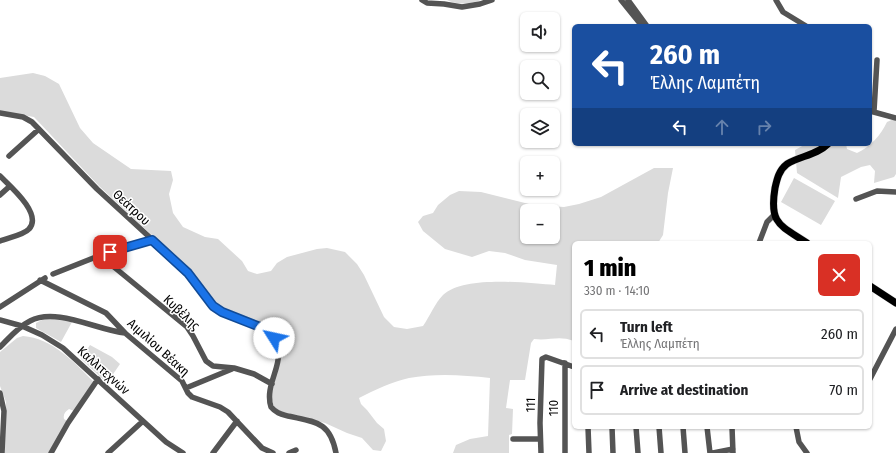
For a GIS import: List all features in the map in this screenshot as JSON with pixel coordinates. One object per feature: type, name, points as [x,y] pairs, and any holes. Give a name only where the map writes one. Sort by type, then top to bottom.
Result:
[{"type":"main road","points":[[804,241],[782,226],[774,215],[774,195],[778,178],[783,167],[795,160],[821,150],[826,146]]},
{"type":"main road","points":[[872,287],[896,303]]},
{"type":"street","points":[[422,0],[427,3],[445,2],[470,6],[492,0]]},
{"type":"street","points":[[621,0],[640,24]]},
{"type":"street","points":[[628,0],[646,24]]},
{"type":"street","points":[[776,0],[783,12],[803,24]]},
{"type":"street","points":[[877,60],[872,111],[896,118]]},
{"type":"street","name":"Θεάτρου","points":[[0,113],[23,117],[32,122],[97,189],[188,273],[213,306],[222,312],[265,329],[274,338],[279,350],[269,402],[271,407],[278,413],[314,422],[325,427],[336,453]]},
{"type":"street","points":[[9,156],[39,129]]},
{"type":"street","points":[[0,176],[23,200],[30,212],[32,222],[26,232],[0,241]]},
{"type":"street","points":[[0,196],[10,186]]},
{"type":"street","points":[[856,199],[876,191],[896,192]]},
{"type":"street","points":[[760,241],[767,222],[774,215]]},
{"type":"street","points":[[110,252],[152,240]]},
{"type":"street","name":"Κυβέλης","points":[[53,274],[100,255],[187,327],[209,364],[213,366],[234,368],[254,374],[272,384]]},
{"type":"street","name":"Αιμιλίου Βέακη","points":[[0,307],[42,279],[101,310],[125,333],[176,376],[192,397],[220,407],[228,412],[262,448],[273,453]]},
{"type":"street","points":[[0,347],[22,326],[37,318],[45,316],[59,317],[111,331],[125,333]]},
{"type":"street","name":"Καλλιτεχνών","points":[[0,320],[22,326],[54,342],[98,379],[166,442],[183,453]]},
{"type":"street","points":[[872,375],[896,329]]},
{"type":"street","name":"111","points":[[541,453],[541,367],[543,358],[546,357],[565,363]]},
{"type":"street","points":[[565,363],[572,366]]},
{"type":"street","name":"110","points":[[565,363],[565,453]]},
{"type":"street","points":[[186,388],[234,368]]},
{"type":"street","points":[[51,453],[68,423],[98,379]]},
{"type":"street","points":[[0,393],[4,411],[2,453]]},
{"type":"street","points":[[108,453],[143,421]]},
{"type":"street","points":[[213,453],[237,421]]},
{"type":"street","points":[[588,429],[590,453]]},
{"type":"street","points":[[612,429],[613,453]]},
{"type":"street","points":[[636,429],[638,453]]},
{"type":"street","points":[[659,429],[661,453]]},
{"type":"street","points":[[683,429],[685,453]]},
{"type":"street","points":[[707,429],[711,453],[733,451],[732,429]]},
{"type":"street","points":[[796,429],[799,442],[807,453]]},
{"type":"street","points":[[513,439],[540,439]]},
{"type":"street","points":[[289,453],[296,450]]},
{"type":"shaded area","points":[[447,0],[481,0],[454,3]]},
{"type":"shaded area","points":[[33,73],[45,76],[59,84],[80,128],[93,143],[131,169],[171,171],[173,180],[169,194],[173,213],[183,227],[205,237],[218,239],[242,261],[248,271],[257,274],[271,271],[277,263],[287,257],[317,249],[327,248],[345,252],[357,264],[364,275],[384,317],[394,327],[407,329],[423,326],[437,302],[443,295],[453,289],[466,285],[513,282],[555,285],[557,265],[525,260],[505,253],[489,251],[472,257],[445,249],[423,231],[418,222],[423,216],[433,213],[438,205],[450,195],[459,191],[481,192],[529,204],[520,204],[520,244],[560,244],[560,207],[579,204],[601,197],[654,168],[673,168],[668,193],[663,235],[659,241],[572,241],[572,340],[563,338],[534,339],[531,343],[525,380],[510,380],[506,408],[513,409],[512,434],[509,435],[509,453],[453,453],[456,445],[470,439],[488,436],[490,378],[450,375],[429,375],[409,378],[383,386],[359,398],[361,404],[384,429],[386,441],[381,451],[373,450],[362,438],[325,423],[279,411],[274,407],[271,396],[282,349],[277,336],[266,326],[224,311],[209,298],[185,266],[99,186],[34,117],[0,111],[0,78]]},
{"type":"shaded area","points":[[896,118],[896,174],[894,177],[874,183],[875,171],[870,165],[861,167],[841,177],[838,198],[797,173],[795,150],[802,146],[846,146],[847,149],[857,153],[867,146],[872,146],[872,142],[882,131],[887,122]]},
{"type":"shaded area","points":[[794,178],[835,201],[821,225],[781,202]]},
{"type":"shaded area","points":[[44,319],[72,322],[61,342],[36,328],[36,323]]},
{"type":"shaded area","points":[[23,336],[44,341],[53,346],[70,359],[93,381],[74,411],[69,409],[65,413],[64,419],[67,421],[49,453],[5,453],[6,402],[0,386],[0,352],[17,338]]},
{"type":"shaded area","points":[[90,345],[112,357],[120,364],[107,383],[81,359]]},
{"type":"route","points":[[110,252],[152,240],[188,273],[213,306],[222,312],[265,329],[274,338]]}]
